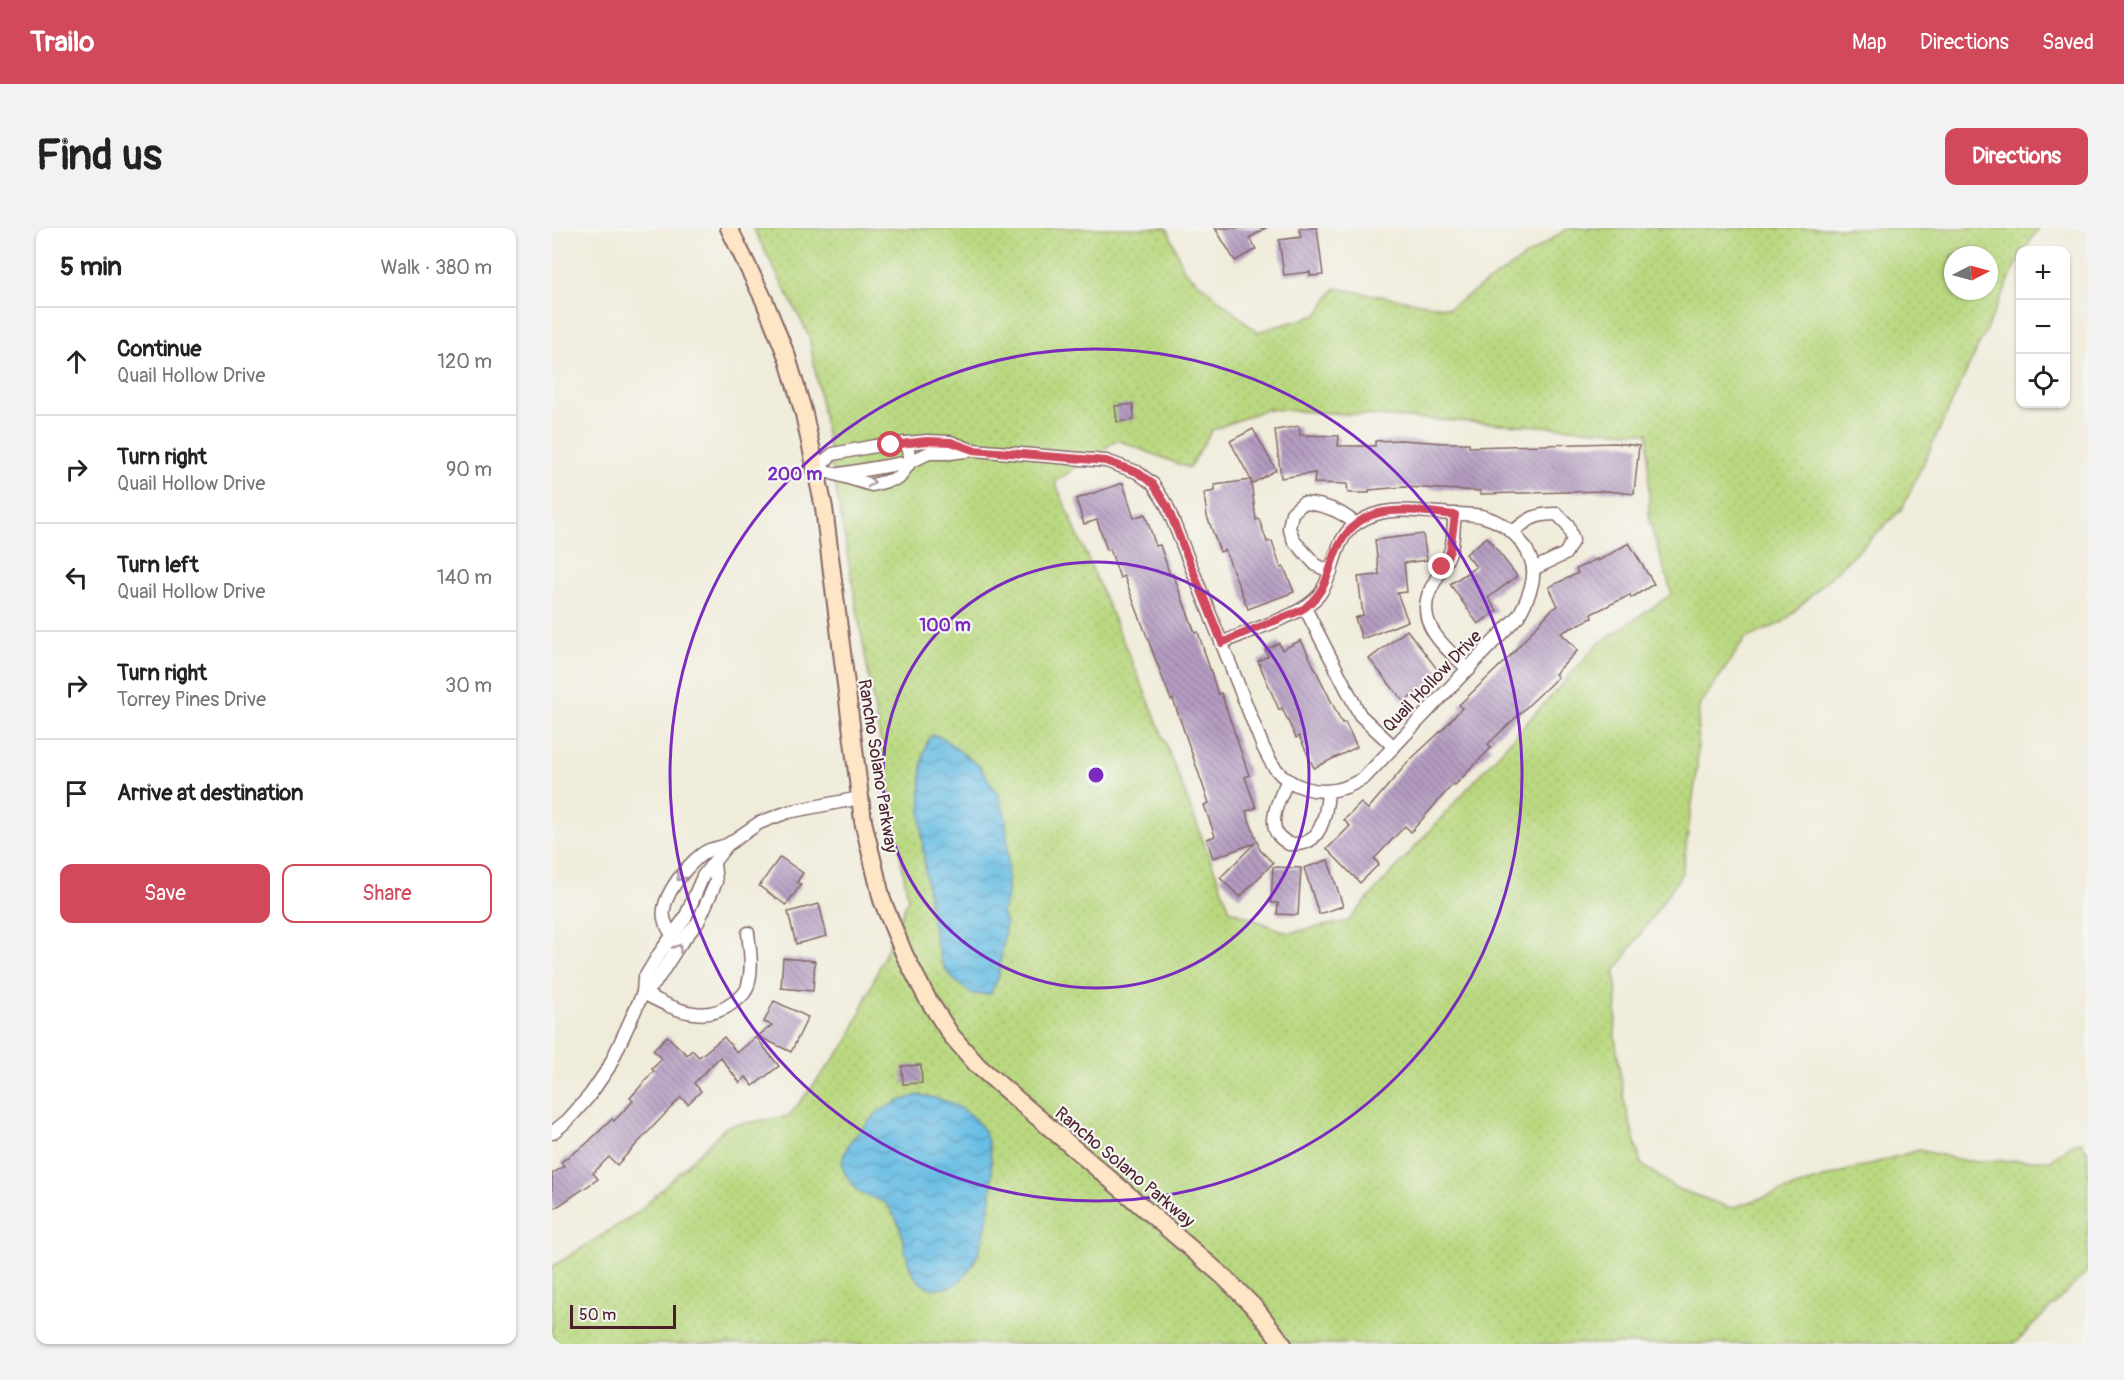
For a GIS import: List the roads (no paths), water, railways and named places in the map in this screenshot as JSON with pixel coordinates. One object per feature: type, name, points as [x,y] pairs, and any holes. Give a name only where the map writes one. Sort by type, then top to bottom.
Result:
[{"type":"street","name":"Rancho Solano Parkway","points":[[729,228],[764,300],[787,357],[804,414],[824,508],[863,821],[882,900],[905,956],[927,998],[951,1035],[978,1066],[1224,1277],[1257,1310],[1283,1344]]},
{"type":"street","points":[[815,468],[833,454],[876,446],[927,441],[951,442],[973,450]]},
{"type":"street","points":[[907,444],[910,462]]},
{"type":"street","points":[[815,468],[872,485],[899,478],[910,462],[929,453],[973,450],[1106,461],[1137,472],[1153,484],[1167,506],[1263,747],[1275,768],[1288,780],[1280,797],[1274,820],[1277,834],[1289,844],[1307,842],[1318,832],[1327,804],[1328,791]]},
{"type":"street","points":[[1331,572],[1316,565],[1294,541],[1289,528],[1292,513],[1304,503],[1320,504],[1347,516],[1356,524]]},
{"type":"street","points":[[1222,643],[1305,608],[1319,594],[1331,572],[1345,535],[1356,524],[1381,511],[1402,510],[1485,517],[1513,532],[1526,548],[1533,569],[1565,554],[1573,540],[1568,525],[1557,514],[1542,514],[1527,520],[1513,532]]},
{"type":"street","points":[[1455,515],[1450,551],[1428,596],[1426,608],[1429,625],[1436,636],[1468,670]]},
{"type":"street","name":"Quail Hollow Drive","points":[[1288,780],[1307,789],[1328,791],[1342,788],[1364,778],[1520,615],[1529,594],[1533,569]]},
{"type":"street","points":[[1305,608],[1360,715],[1394,747]]},
{"type":"street","points":[[672,935],[663,918],[664,906],[676,882],[689,865],[707,851],[727,845],[759,823],[788,812],[860,798]]},
{"type":"street","points":[[552,1133],[568,1120],[591,1095],[609,1067],[643,993],[644,979],[685,918],[703,876],[727,845]]},
{"type":"street","points":[[643,993],[655,983],[680,944],[699,922],[716,882],[714,864]]},
{"type":"street","points":[[643,993],[688,1013],[708,1015],[726,1009],[748,988],[751,972],[748,933]]},
{"type":"water","points":[[932,735],[943,738],[980,767],[998,794],[1006,819],[1007,897],[1002,913],[1006,923],[998,979],[990,994],[972,994],[956,981],[945,969],[937,947],[927,884],[921,809],[921,776],[925,750]]},
{"type":"water","points":[[919,1095],[949,1102],[967,1112],[981,1127],[990,1152],[991,1197],[981,1246],[972,1266],[960,1281],[945,1288],[929,1287],[916,1277],[907,1258],[900,1227],[890,1209],[886,1203],[858,1192],[844,1172],[842,1161],[849,1143],[878,1112],[899,1101]]}]
